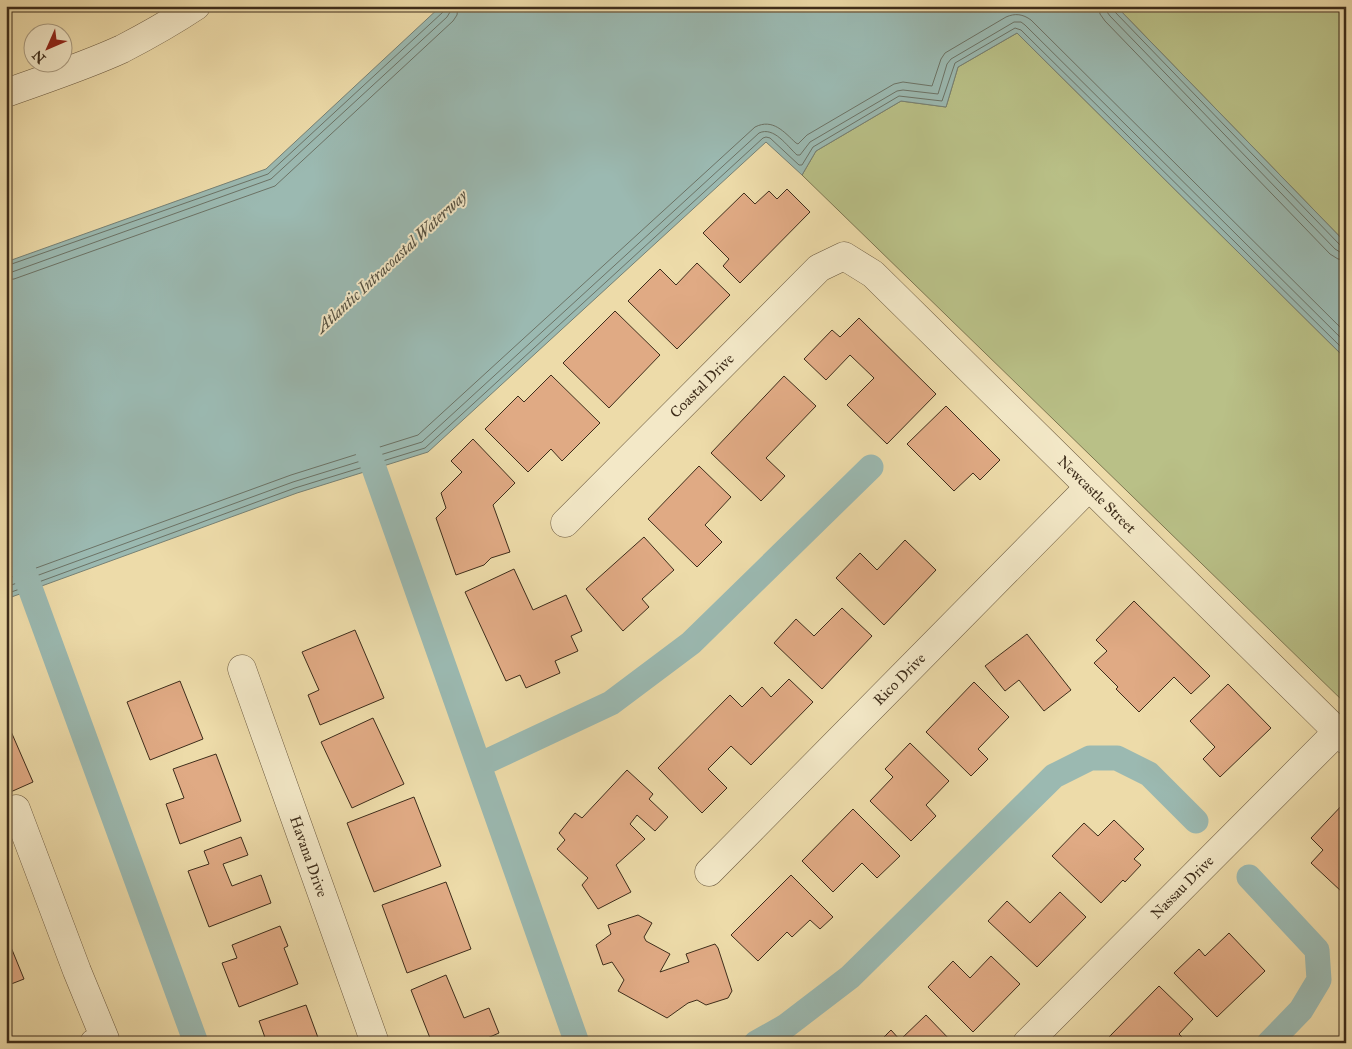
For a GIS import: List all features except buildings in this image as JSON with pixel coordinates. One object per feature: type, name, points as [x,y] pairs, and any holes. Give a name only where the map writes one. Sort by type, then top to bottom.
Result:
[{"type":"street","points":[[6,93],[83,65],[122,48],[196,6]]},
{"type":"street","name":"Newcastle Street","points":[[844,256],[874,274],[1341,736]]},
{"type":"street","name":"Coastal Drive","points":[[565,523],[819,268],[844,256]]},
{"type":"street","name":"Rico Drive","points":[[709,872],[1089,486]]},
{"type":"street","name":"Havana Drive","points":[[242,669],[375,1043]]},
{"type":"street","name":"Nassau Drive","points":[[1027,1043],[1341,736]]},
{"type":"street","points":[[16,809],[76,971],[105,1039],[94,1043]]},
{"type":"green space","points":[[1116,6],[1346,6],[1346,243]]},
{"type":"green space","points":[[1017,33],[1346,359],[1346,704],[802,175],[816,151],[901,101],[946,107],[958,67]]},
{"type":"water","name":"Atlantic Intracoastal Waterway","points":[[441,6],[1116,6],[1346,243],[1346,359],[1017,33],[958,67],[946,107],[901,101],[816,151],[802,175],[766,142],[428,452],[297,493],[6,599],[6,262],[266,169]]},
{"type":"waterway","points":[[363,437],[577,1043]]},
{"type":"waterway","points":[[479,765],[611,703],[691,643],[871,467]]},
{"type":"waterway","points":[[6,522],[196,1043]]},
{"type":"waterway","points":[[756,1043],[786,1026],[850,977],[1054,776],[1090,758],[1117,758],[1149,774],[1196,821]]},
{"type":"waterway","points":[[1249,877],[1317,950],[1319,980],[1301,1010],[1269,1043]]}]
